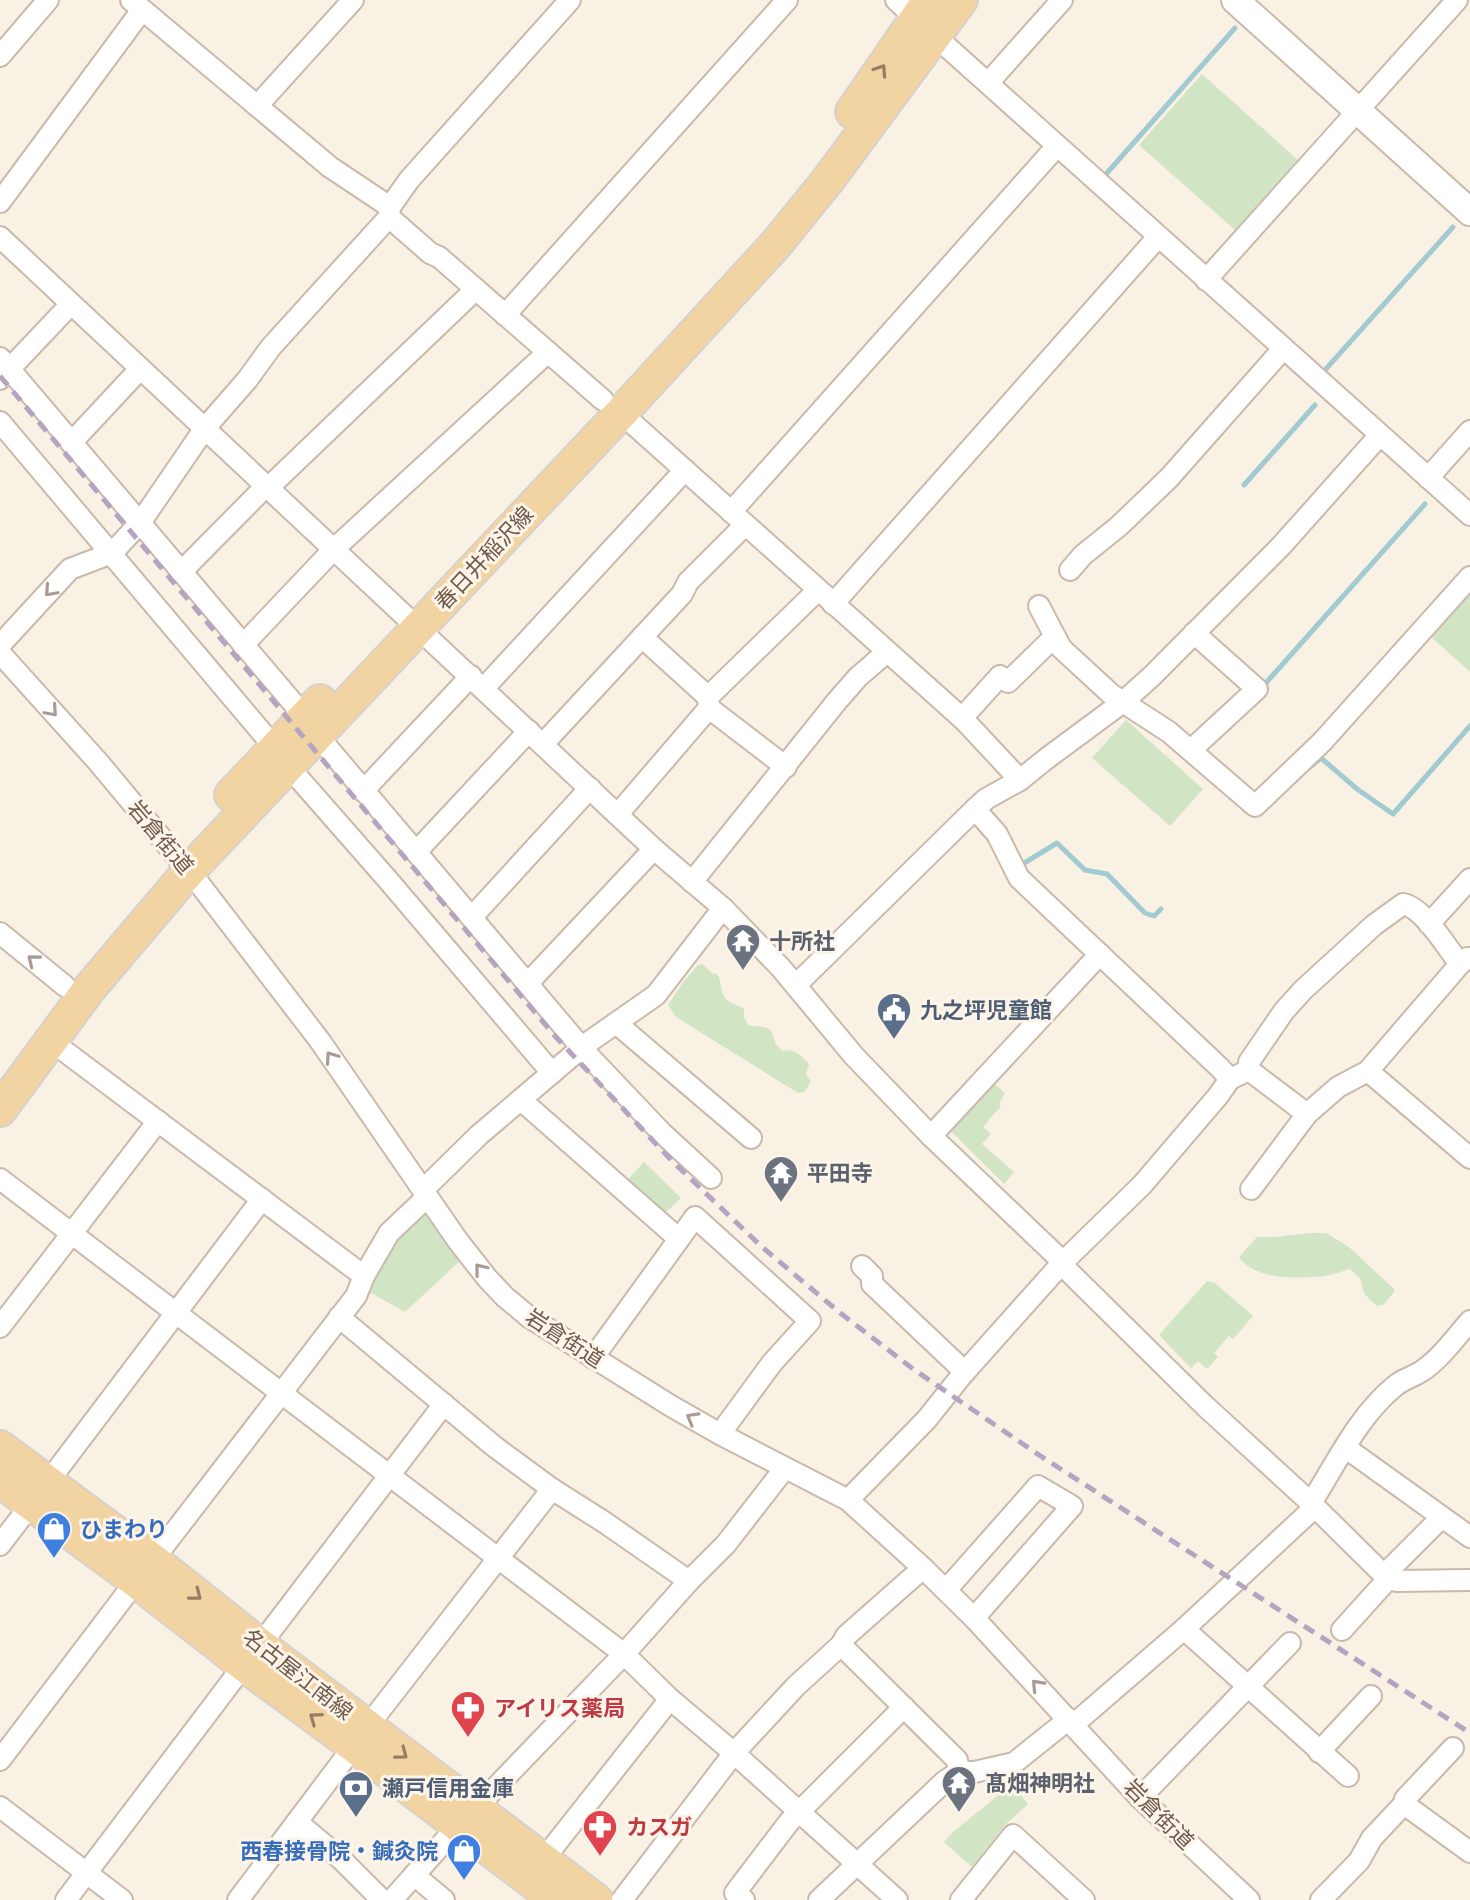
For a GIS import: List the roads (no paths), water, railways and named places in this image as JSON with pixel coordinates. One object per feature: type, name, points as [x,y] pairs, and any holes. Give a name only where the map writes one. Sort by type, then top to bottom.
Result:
[{"type":"main road","name":"春日井稲沢線","points":[[0,1110],[183,863],[612,407],[827,148],[919,13],[961,0]]},
{"type":"main road","name":"春日井稲沢線","points":[[0,1075],[65,986],[127,910],[183,863]]},
{"type":"main road","name":"名古屋江南線","points":[[0,1447],[40,1493],[467,1817],[556,1900]]},
{"type":"main road","name":"名古屋江南線","points":[[0,1481],[40,1493]]},
{"type":"main road","name":"名古屋江南線","points":[[467,1817],[543,1860],[596,1900]]},
{"type":"street","points":[[0,56],[48,0]]},
{"type":"street","points":[[257,106],[353,0]]},
{"type":"street","points":[[0,645],[70,569],[112,553],[140,523],[205,428],[271,347],[390,212],[421,165],[568,0]]},
{"type":"street","points":[[505,315],[787,0]]},
{"type":"street","points":[[988,83],[1062,0]]},
{"type":"street","points":[[1235,0],[1470,212]]},
{"type":"street","points":[[1206,280],[1457,0]]},
{"type":"street","points":[[0,202],[143,5],[257,106],[390,212],[430,253],[439,257],[685,470],[962,718],[1020,780]]},
{"type":"street","points":[[919,13],[988,83],[1057,146],[1470,515]]},
{"type":"street","points":[[416,852],[642,637],[682,594],[738,518],[1057,146]]},
{"type":"street","points":[[0,237],[654,849],[723,908],[796,985],[854,1056],[931,1136],[1205,1406],[1386,1577],[1397,1581],[1470,1580]]},
{"type":"street","points":[[618,814],[708,703],[826,597],[1158,237]]},
{"type":"street","points":[[181,572],[476,289]]},
{"type":"street","points":[[71,304],[3,369],[140,523],[582,1047],[661,1132],[711,1178]]},
{"type":"street","points":[[1070,570],[1169,478],[1283,349]]},
{"type":"street","points":[[243,645],[334,549],[548,352]]},
{"type":"street","points":[[71,443],[140,369]]},
{"type":"street","points":[[0,422],[552,1073]]},
{"type":"street","points":[[1428,478],[1470,431]]},
{"type":"street","points":[[796,985],[986,799],[1020,780],[1123,702],[1152,676],[1282,545],[1380,435]]},
{"type":"street","points":[[363,791],[477,682],[685,470]]},
{"type":"street","points":[[1039,606],[1061,648],[1112,695],[1169,732],[1255,806],[1322,742],[1470,577]]},
{"type":"street","points":[[1191,750],[1257,689],[1194,633]]},
{"type":"street","points":[[642,637],[708,703],[786,767]]},
{"type":"street","points":[[962,718],[1000,676],[1008,682],[1048,643],[1057,640]]},
{"type":"street","points":[[692,882],[858,677],[887,652]]},
{"type":"street","name":"岩倉街道","points":[[0,653],[183,863],[320,1041],[487,1278],[505,1297],[529,1317],[593,1358],[720,1434],[848,1500],[946,1590],[1140,1798],[1249,1900]]},
{"type":"street","points":[[472,917],[590,788]]},
{"type":"street","points":[[975,809],[997,834],[1019,878],[1230,1079]]},
{"type":"street","points":[[528,983],[654,849]]},
{"type":"street","points":[[1429,924],[1470,879]]},
{"type":"street","points":[[1249,1070],[1249,1062],[1284,1011],[1303,990],[1374,925],[1403,904],[1425,918],[1465,961],[1368,1071],[1338,1087],[1307,1114],[1251,1189]]},
{"type":"street","points":[[0,1760],[356,1296],[389,1233],[479,1135],[582,1047],[656,995],[723,908]]},
{"type":"street","points":[[0,933],[65,986]]},
{"type":"street","points":[[931,1136],[1100,954]]},
{"type":"street","points":[[616,1023],[751,1138]]},
{"type":"street","points":[[51,1041],[364,1276]]},
{"type":"street","points":[[848,1500],[927,1419],[1062,1263],[1142,1185],[1230,1079],[1249,1070]]},
{"type":"street","points":[[1249,1070],[1307,1114]]},
{"type":"street","points":[[1368,1071],[1467,1150]]},
{"type":"street","points":[[521,1100],[679,1239]]},
{"type":"street","points":[[0,1327],[158,1121]]},
{"type":"street","points":[[0,1179],[624,1654],[670,1699],[897,1900]]},
{"type":"street","points":[[0,1545],[262,1199]]},
{"type":"street","points":[[593,1358],[695,1217],[810,1321],[772,1363],[720,1434]]},
{"type":"street","points":[[862,1266],[872,1276],[872,1284],[965,1372]]},
{"type":"street","points":[[339,1317],[495,1447],[689,1581]]},
{"type":"street","points":[[819,1900],[945,1781],[959,1772],[974,1772],[1014,1763],[1071,1722],[1184,1629],[1313,1505],[1373,1408],[1395,1386],[1433,1362],[1470,1321]]},
{"type":"street","points":[[66,1900],[444,1404]]},
{"type":"street","points":[[1346,1448],[1470,1537]]},
{"type":"street","points":[[392,1900],[726,1544],[785,1468]]},
{"type":"street","points":[[946,1590],[1038,1486],[1072,1506],[974,1618]]},
{"type":"street","points":[[238,1900],[552,1489]]},
{"type":"street","points":[[1342,1630],[1441,1518]]},
{"type":"street","points":[[622,1900],[734,1753],[796,1686],[841,1645],[846,1636],[923,1568]]},
{"type":"street","points":[[1184,1629],[1348,1776]]},
{"type":"street","points":[[1140,1798],[1290,1643]]},
{"type":"street","points":[[841,1645],[957,1760],[959,1772]]},
{"type":"street","points":[[1319,1752],[1371,1696]]},
{"type":"street","points":[[543,1860],[670,1699]]},
{"type":"street","points":[[744,1900],[735,1893],[789,1822],[904,1707]]},
{"type":"street","points":[[1321,1900],[1359,1861],[1372,1838],[1453,1748]]},
{"type":"street","points":[[1404,1804],[1470,1852]]},
{"type":"street","points":[[0,1807],[122,1900]]},
{"type":"street","points":[[297,1822],[341,1859],[382,1900]]},
{"type":"street","points":[[961,1900],[1013,1835],[1084,1900]]},
{"type":"street","points":[[414,1875],[444,1900]]},
{"type":"waterway","points":[[1107,173],[1235,28]]},
{"type":"waterway","points":[[1325,370],[1453,227]]},
{"type":"waterway","points":[[1244,485],[1315,405]]},
{"type":"waterway","points":[[1265,684],[1425,504]]},
{"type":"waterway","points":[[1310,767],[1321,758],[1393,814],[1470,726]]},
{"type":"waterway","points":[[1021,865],[1057,843],[1085,870],[1107,874],[1145,913],[1154,916],[1161,909]]},
{"type":"railway","points":[[0,376],[554,1035],[672,1161],[762,1247],[913,1369],[1039,1455],[1470,1733]]},
{"type":"place","name":"十所社","points":[[743,972]]},
{"type":"place","name":"九之坪児童館","points":[[894,1041]]},
{"type":"place","name":"平田寺","points":[[781,1204]]},
{"type":"place","name":"ひまわり","points":[[54,1560]]},
{"type":"place","name":"アイリス薬局","points":[[468,1739]]},
{"type":"place","name":"髙畑神明社","points":[[959,1814]]},
{"type":"place","name":"瀬戸信用金庫","points":[[356,1819]]},
{"type":"place","name":"カスガ","points":[[600,1858]]},
{"type":"place","name":"西春接骨院・鍼灸院","points":[[464,1882]]}]
